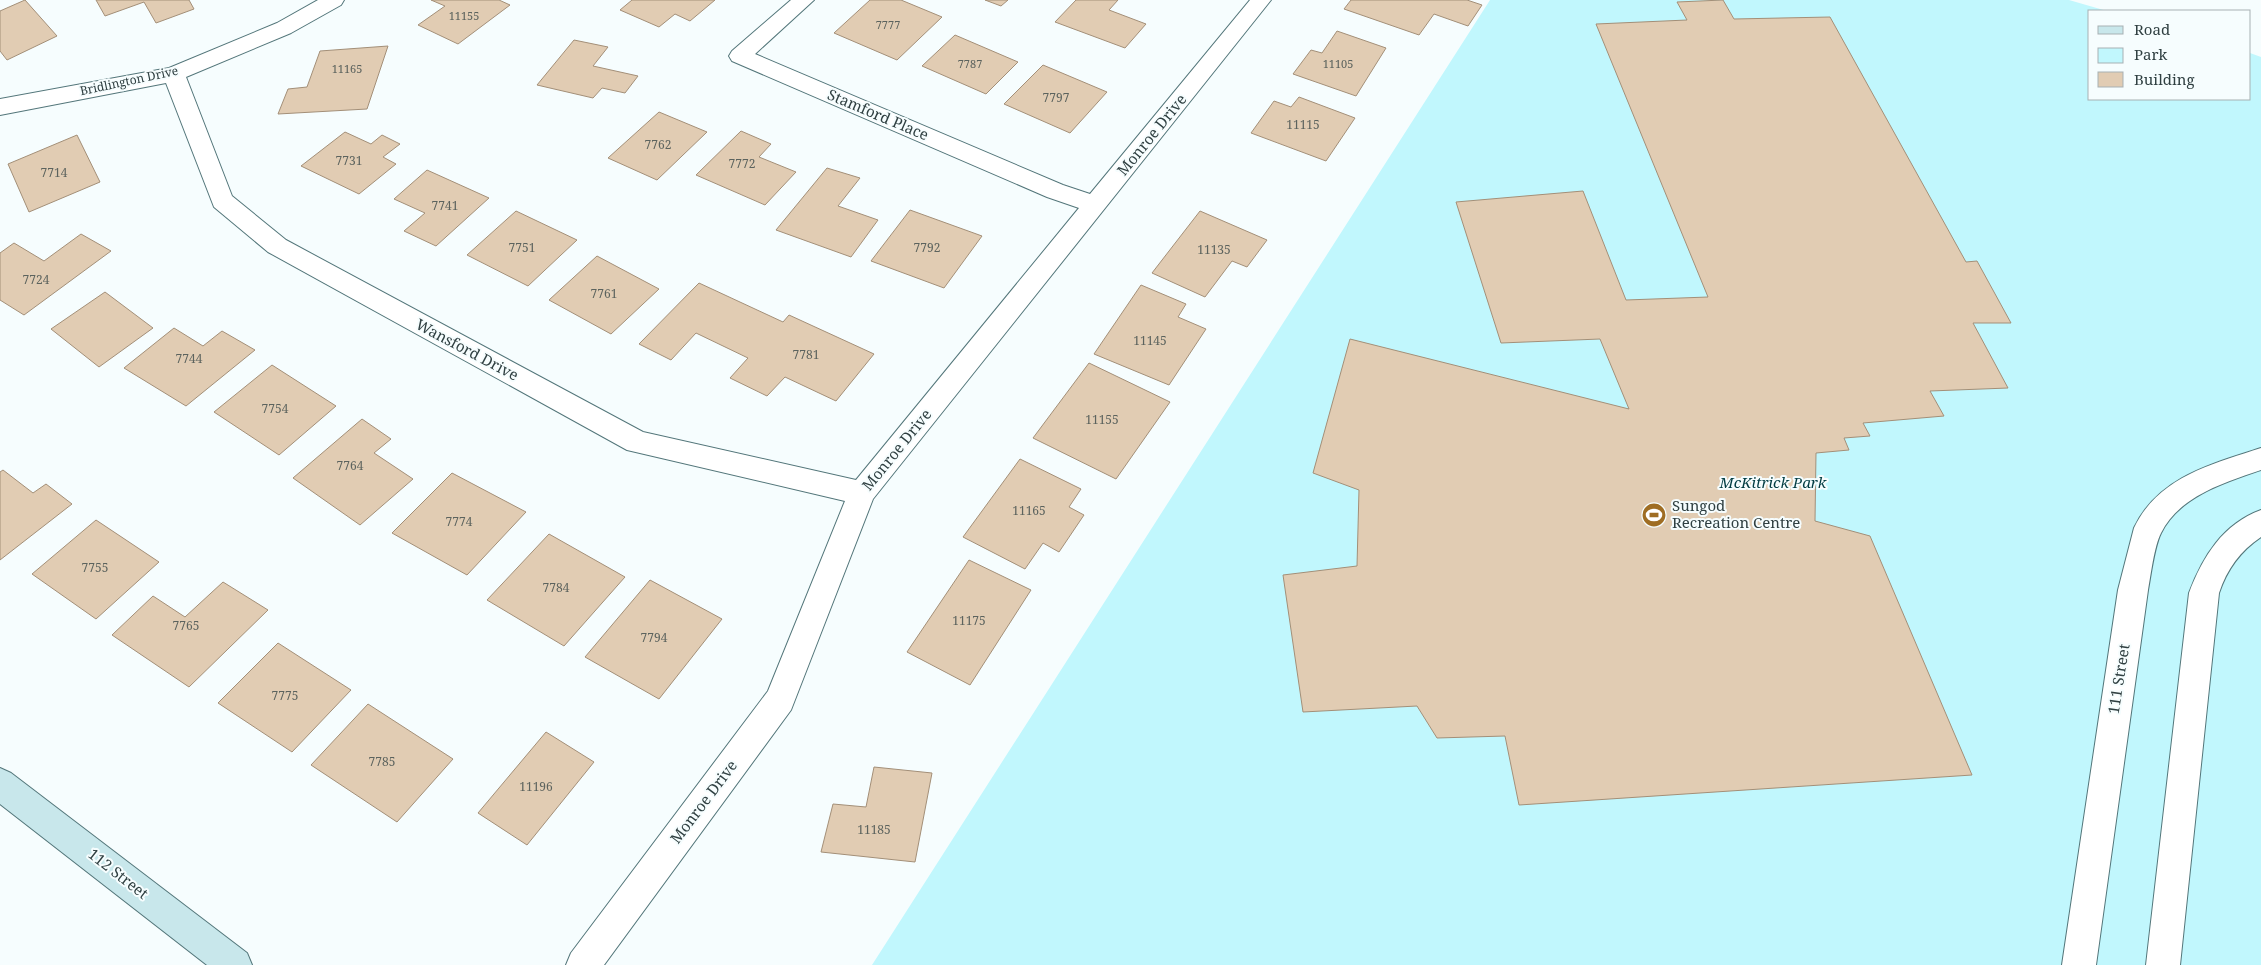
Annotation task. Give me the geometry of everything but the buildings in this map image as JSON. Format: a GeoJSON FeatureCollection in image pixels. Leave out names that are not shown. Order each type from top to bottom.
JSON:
{"type":"FeatureCollection","features":[{"type":"Feature","properties":{"kind":"street","name":"Bridlington Drive"},"geometry":{"type":"LineString","coordinates":[[0,106],[174,74],[284,28],[334,0]]}},
{"type":"Feature","properties":{"kind":"street","name":"Stamford Place"},"geometry":{"type":"LineString","coordinates":[[804,0],[740,56],[1046,187],[1095,205]]}},
{"type":"Feature","properties":{"kind":"street","name":"Monroe Drive"},"geometry":{"type":"LineString","coordinates":[[583,965],[780,700],[862,493],[1261,0]]}},
{"type":"Feature","properties":{"kind":"street","name":"Wansford Drive"},"geometry":{"type":"LineString","coordinates":[[174,74],[222,201],[277,246],[637,442],[862,493]]}},
{"type":"Feature","properties":{"kind":"street","name":"111 Street"},"geometry":{"type":"LineString","coordinates":[[2079,965],[2128,619],[2139,558],[2148,528],[2170,501],[2202,479],[2261,459]]}},
{"type":"Feature","properties":{"kind":"street"},"geometry":{"type":"LineString","coordinates":[[2163,965],[2204,593],[2211,572],[2226,549],[2243,532],[2261,522]]}},
{"type":"Feature","properties":{"kind":"street","name":"112 Street"},"geometry":{"type":"LineString","coordinates":[[0,784],[236,965]]}},
{"type":"Feature","properties":{"kind":"green space","name":"McKitrick Park"},"geometry":{"type":"Polygon","coordinates":[[[1490,0],[2069,0],[2104,10],[2088,10],[2088,100],[2251,100],[2251,53],[2261,57],[2261,965],[872,965],[1490,0]]]}},
{"type":"Feature","properties":{"kind":"place","name":"Sungod Recreation Centre"},"geometry":{"type":"Point","coordinates":[1654,515]}}]}
